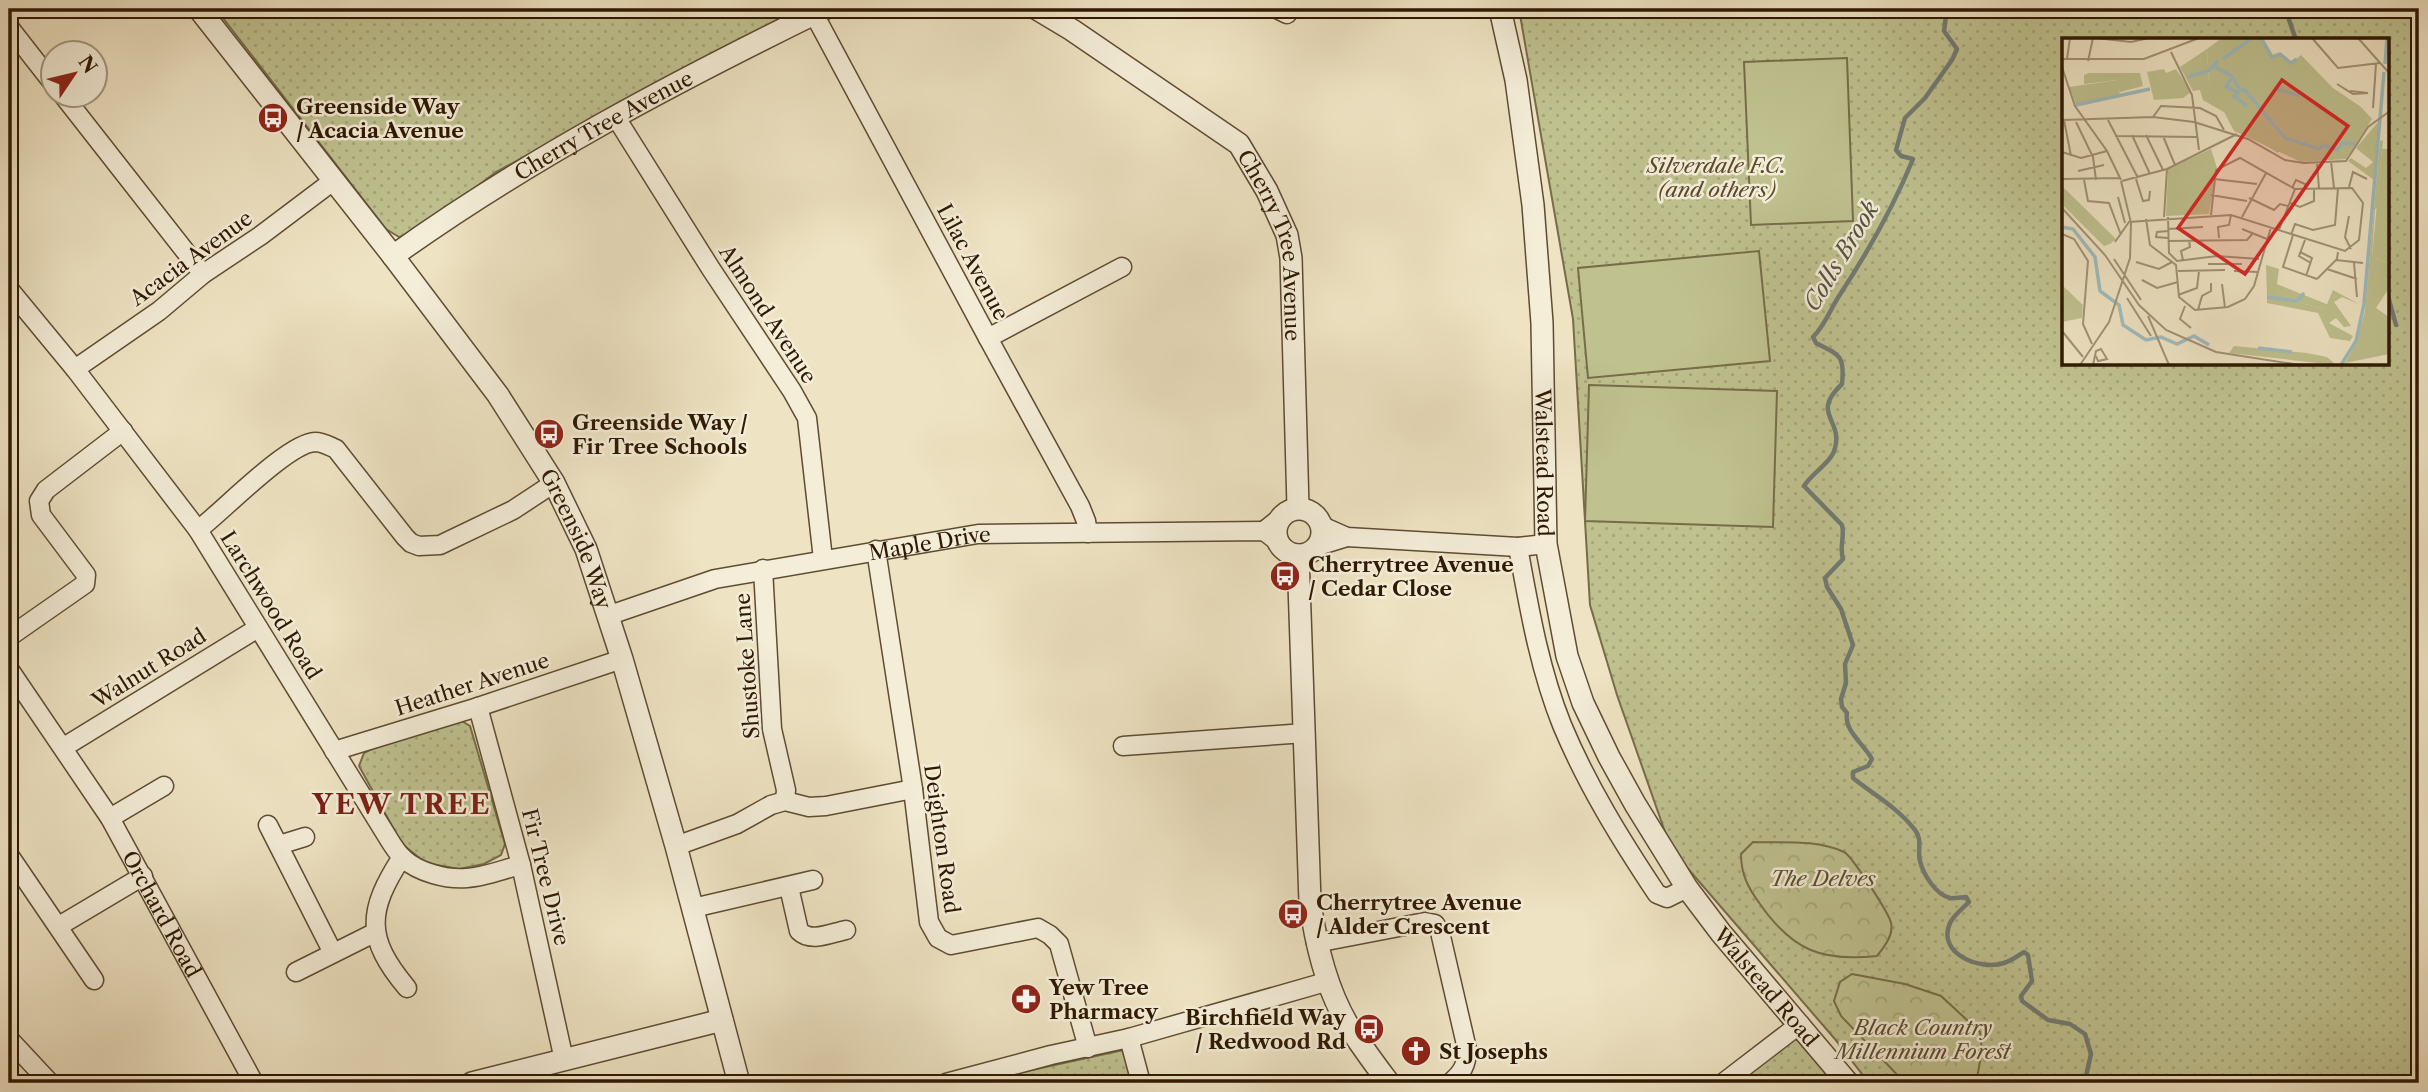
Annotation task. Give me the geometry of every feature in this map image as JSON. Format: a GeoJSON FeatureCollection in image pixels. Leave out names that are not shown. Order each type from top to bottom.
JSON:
{"type":"FeatureCollection","features":[{"type":"Feature","properties":{"kind":"street","name":"Greenside Way"},"geometry":{"type":"LineString","coordinates":[[199,9],[393,256],[498,395],[554,483],[586,549],[622,659],[676,846],[739,1083]]}},
{"type":"Feature","properties":{"kind":"street","name":"Cherry Tree Avenue"},"geometry":{"type":"LineString","coordinates":[[1037,9],[1239,144],[1267,191],[1287,235],[1291,258],[1280,524]]}},
{"type":"Feature","properties":{"kind":"street"},"geometry":{"type":"LineString","coordinates":[[1277,9],[1287,14],[1290,9]]}},
{"type":"Feature","properties":{"kind":"street","name":"Walstead Road"},"geometry":{"type":"LineString","coordinates":[[1500,9],[1516,80],[1535,231],[1542,323],[1546,544],[1567,656],[1583,703],[1609,757],[1687,888],[1721,933],[1849,1083]]}},
{"type":"Feature","properties":{"kind":"street","name":"Cherry Tree Avenue"},"geometry":{"type":"LineString","coordinates":[[393,256],[519,171],[615,116],[819,11]]}},
{"type":"Feature","properties":{"kind":"street","name":"Lilac Avenue"},"geometry":{"type":"LineString","coordinates":[[819,11],[988,338],[1080,506],[1087,533]]}},
{"type":"Feature","properties":{"kind":"street"},"geometry":{"type":"LineString","coordinates":[[9,27],[38,64]]}},
{"type":"Feature","properties":{"kind":"street"},"geometry":{"type":"LineString","coordinates":[[73,108],[203,274]]}},
{"type":"Feature","properties":{"kind":"street","name":"Almond Avenue"},"geometry":{"type":"LineString","coordinates":[[615,116],[807,418],[823,559]]}},
{"type":"Feature","properties":{"kind":"street","name":"Acacia Avenue"},"geometry":{"type":"LineString","coordinates":[[75,369],[159,312],[203,274],[260,236],[333,181]]}},
{"type":"Feature","properties":{"kind":"street"},"geometry":{"type":"LineString","coordinates":[[988,338],[1122,267]]}},
{"type":"Feature","properties":{"kind":"street","name":"Larchwood Road"},"geometry":{"type":"LineString","coordinates":[[9,289],[75,369],[198,530],[402,857]]}},
{"type":"Feature","properties":{"kind":"street"},"geometry":{"type":"LineString","coordinates":[[9,637],[85,584],[86,575],[41,515],[39,501],[46,490],[123,432]]}},
{"type":"Feature","properties":{"kind":"street"},"geometry":{"type":"LineString","coordinates":[[198,530],[296,449],[313,442],[325,443],[336,449],[405,537],[419,546],[440,545],[513,510],[554,483]]}},
{"type":"Feature","properties":{"kind":"street"},"geometry":{"type":"LineString","coordinates":[[1308,510],[1318,518],[1320,536],[1309,553],[1298,555],[1284,551],[1280,524],[1308,510]]}},
{"type":"Feature","properties":{"kind":"street","name":"Maple Drive"},"geometry":{"type":"LineString","coordinates":[[607,616],[715,579],[978,534],[1087,533],[1280,524]]}},
{"type":"Feature","properties":{"kind":"street"},"geometry":{"type":"LineString","coordinates":[[1320,536],[1518,547],[1546,544]]}},
{"type":"Feature","properties":{"kind":"street","name":"Walstead Road"},"geometry":{"type":"LineString","coordinates":[[1518,547],[1532,624],[1545,673],[1580,764],[1606,814],[1657,894],[1667,898],[1687,888]]}},
{"type":"Feature","properties":{"kind":"street","name":"Deighton Road"},"geometry":{"type":"LineString","coordinates":[[876,550],[913,789],[929,922],[938,938],[951,944],[1038,928],[1050,934],[1059,944],[1088,1048]]}},
{"type":"Feature","properties":{"kind":"street"},"geometry":{"type":"LineString","coordinates":[[1298,555],[1310,902],[1316,943],[1350,1028],[1389,1083]]}},
{"type":"Feature","properties":{"kind":"street","name":"Shustoke Lane"},"geometry":{"type":"LineString","coordinates":[[763,569],[772,729],[786,790],[785,801]]}},
{"type":"Feature","properties":{"kind":"street","name":"Walnut Road"},"geometry":{"type":"LineString","coordinates":[[64,747],[258,628]]}},
{"type":"Feature","properties":{"kind":"street","name":"Heather Avenue"},"geometry":{"type":"LineString","coordinates":[[334,751],[622,659]]}},
{"type":"Feature","properties":{"kind":"street","name":"Orchard Road"},"geometry":{"type":"LineString","coordinates":[[9,668],[110,818],[254,1083]]}},
{"type":"Feature","properties":{"kind":"street","name":"Fir Tree Drive"},"geometry":{"type":"LineString","coordinates":[[478,707],[521,865],[564,1060]]}},
{"type":"Feature","properties":{"kind":"street"},"geometry":{"type":"LineString","coordinates":[[1123,746],[1305,733]]}},
{"type":"Feature","properties":{"kind":"street"},"geometry":{"type":"LineString","coordinates":[[110,818],[164,786]]}},
{"type":"Feature","properties":{"kind":"street"},"geometry":{"type":"LineString","coordinates":[[676,846],[737,824],[785,801],[809,807],[826,806],[913,789]]}},
{"type":"Feature","properties":{"kind":"street"},"geometry":{"type":"LineString","coordinates":[[268,825],[333,953]]}},
{"type":"Feature","properties":{"kind":"street"},"geometry":{"type":"LineString","coordinates":[[279,845],[304,837]]}},
{"type":"Feature","properties":{"kind":"street"},"geometry":{"type":"LineString","coordinates":[[9,855],[94,979]]}},
{"type":"Feature","properties":{"kind":"street"},"geometry":{"type":"LineString","coordinates":[[407,988],[383,955],[374,933],[376,911],[384,886],[402,857],[412,865],[457,878],[468,878],[521,865]]}},
{"type":"Feature","properties":{"kind":"street"},"geometry":{"type":"LineString","coordinates":[[59,926],[143,876]]}},
{"type":"Feature","properties":{"kind":"street"},"geometry":{"type":"LineString","coordinates":[[693,908],[813,880]]}},
{"type":"Feature","properties":{"kind":"street"},"geometry":{"type":"LineString","coordinates":[[789,887],[799,931],[810,938],[846,930]]}},
{"type":"Feature","properties":{"kind":"street"},"geometry":{"type":"LineString","coordinates":[[1316,943],[1425,922],[1435,924],[1440,932],[1467,1049],[1467,1063],[1459,1076],[1450,1083]]}},
{"type":"Feature","properties":{"kind":"street"},"geometry":{"type":"LineString","coordinates":[[296,972],[374,933]]}},
{"type":"Feature","properties":{"kind":"street"},"geometry":{"type":"LineString","coordinates":[[946,1083],[1051,1055],[1129,1038],[1329,981]]}},
{"type":"Feature","properties":{"kind":"street"},"geometry":{"type":"LineString","coordinates":[[472,1083],[722,1020]]}},
{"type":"Feature","properties":{"kind":"street"},"geometry":{"type":"LineString","coordinates":[[1723,1083],[1800,1024]]}},
{"type":"Feature","properties":{"kind":"street"},"geometry":{"type":"LineString","coordinates":[[9,1038],[50,1083]]}},
{"type":"Feature","properties":{"kind":"street"},"geometry":{"type":"LineString","coordinates":[[1129,1038],[1141,1083]]}},
{"type":"Feature","properties":{"kind":"green space"},"geometry":{"type":"Polygon","coordinates":[[[216,9],[798,9],[496,172],[415,233],[399,237],[386,229],[216,9]]]}},
{"type":"Feature","properties":{"kind":"green space"},"geometry":{"type":"Polygon","coordinates":[[[1519,9],[2419,9],[2419,1083],[1869,1083],[1834,1038],[1671,849],[1617,695],[1590,605],[1573,319],[1519,9]]]}},
{"type":"Feature","properties":{"kind":"green space"},"geometry":{"type":"Polygon","coordinates":[[[1847,58],[1853,221],[1751,225],[1744,62],[1847,58]]]}},
{"type":"Feature","properties":{"kind":"green space"},"geometry":{"type":"Polygon","coordinates":[[[1759,251],[1770,361],[1588,378],[1578,268],[1759,251]]]}},
{"type":"Feature","properties":{"kind":"green space"},"geometry":{"type":"Polygon","coordinates":[[[1589,385],[1777,391],[1773,527],[1585,521],[1589,385]]]}},
{"type":"Feature","properties":{"kind":"green space"},"geometry":{"type":"Polygon","coordinates":[[[460,720],[470,726],[505,844],[501,855],[484,864],[459,869],[426,863],[402,844],[359,766],[364,753],[379,745],[460,720]]]}},
{"type":"Feature","properties":{"kind":"green space","name":"Black Country Millennium Forest"},"geometry":{"type":"Polygon","coordinates":[[[1753,842],[1811,843],[1844,852],[1877,897],[1891,923],[1890,936],[1877,956],[1840,957],[1824,954],[1810,950],[1784,932],[1756,898],[1744,874],[1741,854],[1753,842]]]}},
{"type":"Feature","properties":{"kind":"green space","name":"Black Country Millennium Forest"},"geometry":{"type":"Polygon","coordinates":[[[1852,974],[1905,984],[1941,996],[1980,1032],[1982,1051],[1976,1083],[1905,1083],[1841,1016],[1834,1001],[1840,982],[1852,974]]]}},
{"type":"Feature","properties":{"kind":"green space"},"geometry":{"type":"Polygon","coordinates":[[[1801,1031],[1842,1083],[1735,1083],[1801,1031]]]}},
{"type":"Feature","properties":{"kind":"green space"},"geometry":{"type":"Polygon","coordinates":[[[1128,1049],[1137,1083],[973,1083],[1128,1049]]]}},
{"type":"Feature","properties":{"kind":"waterway","name":"Colls Brook"},"geometry":{"type":"LineString","coordinates":[[1947,9],[1944,31],[1957,49],[1925,98],[1905,118],[1896,150],[1901,156],[1913,159],[1860,263],[1813,337],[1816,343],[1839,357],[1843,375],[1842,384],[1833,394],[1828,410],[1835,430],[1835,448],[1830,458],[1804,486],[1842,525],[1843,559],[1825,578],[1827,587],[1841,609],[1853,645],[1845,664],[1846,683],[1841,699],[1842,707],[1847,713],[1848,726],[1872,759],[1868,766],[1853,772],[1853,778],[1893,808],[1915,830],[1919,838],[1922,866],[1935,888],[1945,896],[1966,897],[1969,902],[1950,923],[1947,934],[1955,951],[1973,962],[1995,965],[2012,960],[2024,952],[2028,955],[2032,981],[2021,996],[2022,1001],[2048,1020],[2070,1024],[2085,1034],[2091,1054],[2086,1076],[2090,1083]]}},
{"type":"Feature","properties":{"kind":"waterway"},"geometry":{"type":"LineString","coordinates":[[2287,14],[2295,38]]}},
{"type":"Feature","properties":{"kind":"waterway"},"geometry":{"type":"LineString","coordinates":[[2390,303],[2396,325]]}},
{"type":"Feature","properties":{"kind":"place","name":"Greenside Way / Acacia Avenue"},"geometry":{"type":"Point","coordinates":[273,118]}},
{"type":"Feature","properties":{"kind":"place","name":"Greenside Way / Fir Tree Schools"},"geometry":{"type":"Point","coordinates":[549,434]}},
{"type":"Feature","properties":{"kind":"place","name":"Cherrytree Avenue / Cedar Close"},"geometry":{"type":"Point","coordinates":[1285,576]}},
{"type":"Feature","properties":{"kind":"place","name":"Cherrytree Avenue / Alder Crescent"},"geometry":{"type":"Point","coordinates":[1293,914]}},
{"type":"Feature","properties":{"kind":"place","name":"Yew Tree Pharmacy"},"geometry":{"type":"Point","coordinates":[1026,999]}},
{"type":"Feature","properties":{"kind":"place","name":"Birchfield Way / Redwood Rd"},"geometry":{"type":"Point","coordinates":[1369,1029]}},
{"type":"Feature","properties":{"kind":"place","name":"St Josephs"},"geometry":{"type":"Point","coordinates":[1416,1051]}},
{"type":"Feature","properties":{"kind":"district","name":"YEW TREE"},"geometry":{"type":"Point","coordinates":[402,804]}},
{"type":"Feature","properties":{"kind":"park label","name":"Silverdale F.C. (and others)"},"geometry":{"type":"Point","coordinates":[1717,177]}},
{"type":"Feature","properties":{"kind":"park label","name":"The Delves"},"geometry":{"type":"Point","coordinates":[1823,878]}}]}
